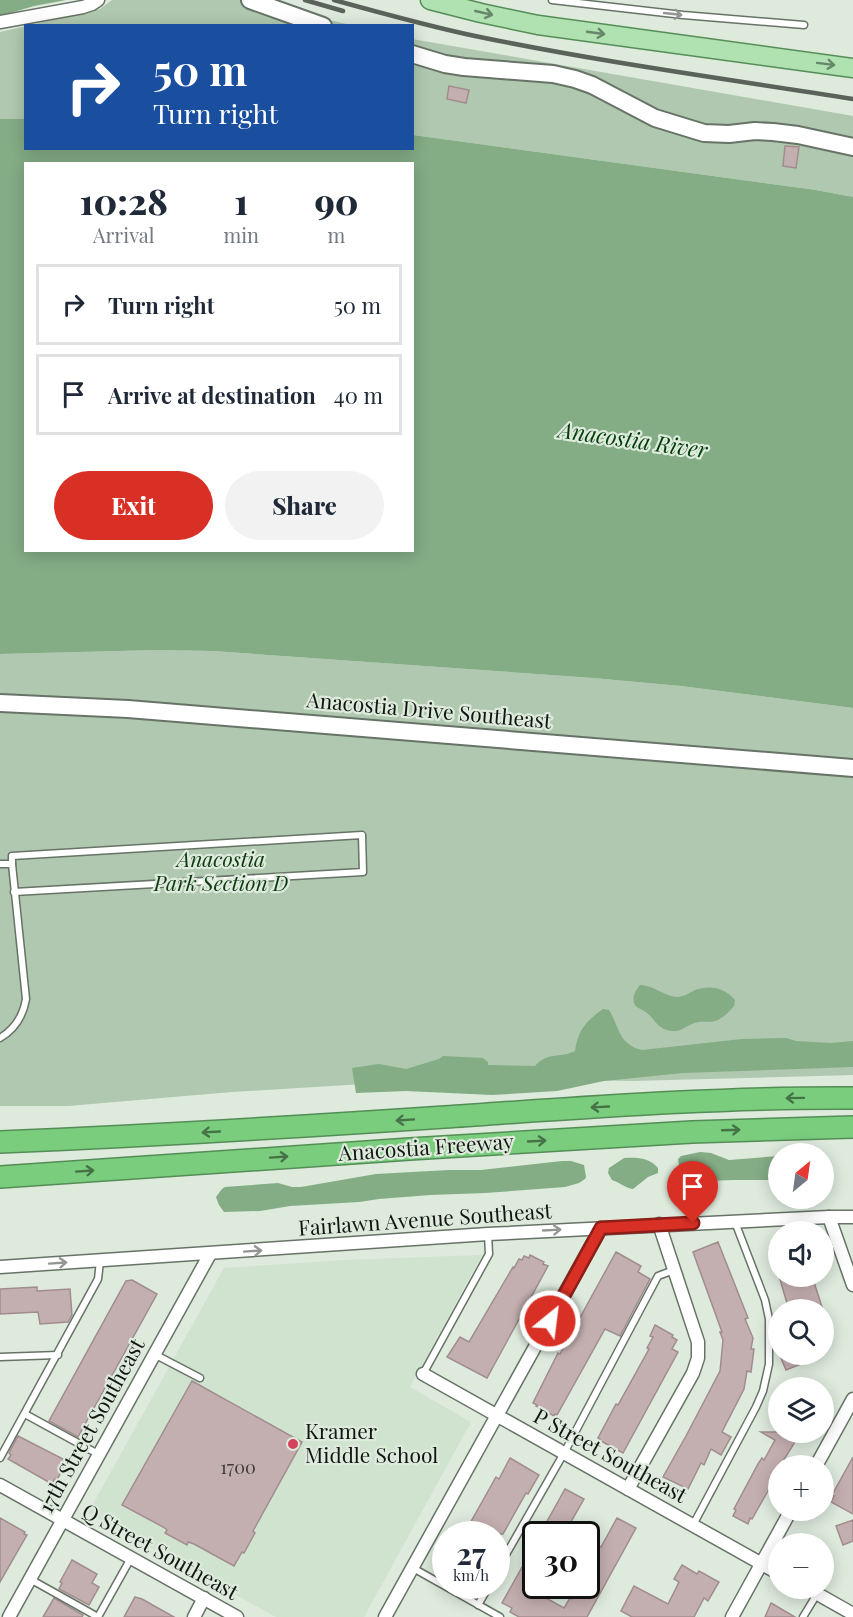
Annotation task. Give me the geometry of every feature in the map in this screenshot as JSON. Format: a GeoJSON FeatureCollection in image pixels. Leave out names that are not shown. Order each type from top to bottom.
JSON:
{"type":"FeatureCollection","features":[{"type":"Feature","properties":{"kind":"highway","name":"Anacostia Freeway"},"geometry":{"type":"LineString","coordinates":[[0,1142],[151,1136],[650,1104],[853,1098]]}},
{"type":"Feature","properties":{"kind":"highway","name":"Anacostia Freeway"},"geometry":{"type":"LineString","coordinates":[[0,1176],[430,1147],[692,1132],[853,1127]]}},
{"type":"Feature","properties":{"kind":"highway"},"geometry":{"type":"LineString","coordinates":[[0,1132],[151,1136]]}},
{"type":"Feature","properties":{"kind":"main road"},"geometry":{"type":"LineString","coordinates":[[430,0],[538,25],[853,68]]}},
{"type":"Feature","properties":{"kind":"street"},"geometry":{"type":"LineString","coordinates":[[0,22],[83,7],[98,0]]}},
{"type":"Feature","properties":{"kind":"street"},"geometry":{"type":"LineString","coordinates":[[250,0],[317,24]]}},
{"type":"Feature","properties":{"kind":"street"},"geometry":{"type":"LineString","coordinates":[[414,55],[464,67],[552,74],[575,79],[592,85],[655,118],[704,133],[773,132],[853,147]]}},
{"type":"Feature","properties":{"kind":"street","name":"Anacostia Drive Southeast"},"geometry":{"type":"LineString","coordinates":[[0,703],[128,709],[853,768]]}},
{"type":"Feature","properties":{"kind":"street"},"geometry":{"type":"LineString","coordinates":[[829,1217],[853,1285]]}},
{"type":"Feature","properties":{"kind":"street","name":"Fairlawn Avenue Southeast"},"geometry":{"type":"LineString","coordinates":[[0,1267],[488,1234],[659,1224],[853,1217]]}},
{"type":"Feature","properties":{"kind":"street"},"geometry":{"type":"LineString","coordinates":[[628,1489],[693,1373],[698,1358],[698,1342],[659,1224]]}},
{"type":"Feature","properties":{"kind":"street"},"geometry":{"type":"LineString","coordinates":[[385,1617],[601,1228]]}},
{"type":"Feature","properties":{"kind":"street","name":"17th Street Southeast"},"geometry":{"type":"LineString","coordinates":[[9,1617],[210,1254]]}},
{"type":"Feature","properties":{"kind":"street","name":"P Street Southeast"},"geometry":{"type":"LineString","coordinates":[[423,1374],[768,1567]]}},
{"type":"Feature","properties":{"kind":"street"},"geometry":{"type":"LineString","coordinates":[[822,1455],[853,1399]]}},
{"type":"Feature","properties":{"kind":"street","name":"Q Street Southeast"},"geometry":{"type":"LineString","coordinates":[[0,1485],[237,1617]]}},
{"type":"Feature","properties":{"kind":"street"},"geometry":{"type":"LineString","coordinates":[[732,1617],[785,1521]]}},
{"type":"Feature","properties":{"kind":"street"},"geometry":{"type":"LineString","coordinates":[[194,1617],[204,1598]]}},
{"type":"Feature","properties":{"kind":"street"},"geometry":{"type":"LineString","coordinates":[[826,1599],[853,1614]]}},
{"type":"Feature","properties":{"kind":"lane"},"geometry":{"type":"LineString","coordinates":[[552,0],[683,15],[804,25]]}},
{"type":"Feature","properties":{"kind":"lane"},"geometry":{"type":"LineString","coordinates":[[0,1038],[7,1034],[20,1018],[26,999],[14,892],[12,856],[362,835],[363,872],[14,892]]}},
{"type":"Feature","properties":{"kind":"lane"},"geometry":{"type":"LineString","coordinates":[[0,864],[12,864]]}},
{"type":"Feature","properties":{"kind":"lane"},"geometry":{"type":"LineString","coordinates":[[693,1525],[756,1407],[763,1391],[769,1364],[769,1319],[765,1300],[735,1221]]}},
{"type":"Feature","properties":{"kind":"lane"},"geometry":{"type":"LineString","coordinates":[[423,1374],[489,1254],[488,1234]]}},
{"type":"Feature","properties":{"kind":"lane"},"geometry":{"type":"LineString","coordinates":[[0,1458],[98,1279],[100,1260]]}},
{"type":"Feature","properties":{"kind":"lane"},"geometry":{"type":"LineString","coordinates":[[510,1548],[564,1453],[658,1276],[674,1270]]}},
{"type":"Feature","properties":{"kind":"lane"},"geometry":{"type":"LineString","coordinates":[[154,1353],[200,1378]]}},
{"type":"Feature","properties":{"kind":"lane"},"geometry":{"type":"LineString","coordinates":[[0,1357],[58,1355]]}},
{"type":"Feature","properties":{"kind":"lane"},"geometry":{"type":"LineString","coordinates":[[25,1414],[98,1454]]}},
{"type":"Feature","properties":{"kind":"lane"},"geometry":{"type":"LineString","coordinates":[[30,1579],[98,1617],[131,1558]]}},
{"type":"Feature","properties":{"kind":"lane"},"geometry":{"type":"LineString","coordinates":[[412,1568],[500,1617]]}},
{"type":"Feature","properties":{"kind":"lane"},"geometry":{"type":"LineString","coordinates":[[478,1605],[481,1599]]}},
{"type":"Feature","properties":{"kind":"lane"},"geometry":{"type":"LineString","coordinates":[[803,1617],[809,1599]]}},
{"type":"Feature","properties":{"kind":"shaded area"},"geometry":{"type":"Polygon","coordinates":[[[0,0],[66,0],[0,16],[0,0]]]}},
{"type":"Feature","properties":{"kind":"shaded area"},"geometry":{"type":"Polygon","coordinates":[[[0,119],[24,119],[24,150],[414,150],[414,135],[853,197],[853,708],[681,686],[593,678],[213,651],[0,654],[0,119]]]}},
{"type":"Feature","properties":{"kind":"shaded area"},"geometry":{"type":"Polygon","coordinates":[[[640,985],[677,997],[701,988],[716,988],[726,992],[735,1000],[734,1006],[725,1015],[712,1022],[695,1023],[677,1031],[664,1029],[635,1005],[634,996],[640,985]]]}},
{"type":"Feature","properties":{"kind":"shaded area"},"geometry":{"type":"Polygon","coordinates":[[[603,1009],[609,1010],[628,1044],[642,1050],[742,1039],[786,1038],[796,1041],[831,1043],[853,1041],[853,1067],[683,1073],[604,1081],[557,1091],[492,1095],[406,1091],[356,1093],[352,1068],[379,1064],[406,1069],[443,1056],[483,1058],[488,1065],[535,1066],[545,1058],[575,1051],[578,1037],[584,1027],[603,1009]]]}},
{"type":"Feature","properties":{"kind":"shaded area"},"geometry":{"type":"Polygon","coordinates":[[[700,1152],[711,1153],[729,1160],[768,1157],[768,1180],[676,1182],[674,1179],[679,1165],[678,1159],[681,1156],[700,1152]]]}},
{"type":"Feature","properties":{"kind":"shaded area"},"geometry":{"type":"Polygon","coordinates":[[[624,1158],[647,1160],[658,1168],[658,1173],[648,1177],[633,1189],[628,1188],[612,1180],[608,1173],[609,1168],[624,1158]]]}},
{"type":"Feature","properties":{"kind":"shaded area"},"geometry":{"type":"Polygon","coordinates":[[[562,1161],[584,1165],[585,1179],[565,1187],[290,1206],[260,1211],[224,1212],[216,1197],[225,1187],[278,1183],[301,1187],[376,1174],[481,1170],[562,1161]]]}},
{"type":"Feature","properties":{"kind":"shaded area","name":"Kramer Middle School"},"geometry":{"type":"Polygon","coordinates":[[[482,1255],[410,1387],[471,1422],[364,1617],[276,1617],[88,1513],[224,1268],[344,1260],[482,1255]]]}},
{"type":"Feature","properties":{"kind":"green space"},"geometry":{"type":"Polygon","coordinates":[[[112,0],[241,0],[347,24],[35,24],[100,9],[112,0]]]}},
{"type":"Feature","properties":{"kind":"green space"},"geometry":{"type":"Polygon","coordinates":[[[24,26],[24,119],[0,119],[0,32],[24,26]]]}},
{"type":"Feature","properties":{"kind":"green space"},"geometry":{"type":"Polygon","coordinates":[[[414,39],[853,116],[853,197],[414,135],[414,39]]]}},
{"type":"Feature","properties":{"kind":"green space","name":"Anacostia Park Section D"},"geometry":{"type":"Polygon","coordinates":[[[213,651],[593,678],[681,686],[853,708],[853,1075],[632,1081],[460,1078],[232,1092],[68,1106],[0,1106],[0,654],[213,651]]]}},
{"type":"Feature","properties":{"kind":"building"},"geometry":{"type":"Polygon","coordinates":[[[449,86],[469,90],[466,103],[447,99],[449,86]]]}},
{"type":"Feature","properties":{"kind":"building"},"geometry":{"type":"Polygon","coordinates":[[[785,146],[799,147],[796,168],[783,166],[785,146]]]}},
{"type":"Feature","properties":{"kind":"building"},"geometry":{"type":"Polygon","coordinates":[[[718,1242],[748,1318],[745,1319],[753,1338],[751,1349],[754,1349],[751,1372],[747,1371],[744,1389],[722,1432],[731,1437],[721,1455],[711,1449],[704,1465],[701,1463],[688,1489],[663,1477],[720,1371],[723,1340],[720,1332],[722,1332],[693,1252],[718,1242]]]}},
{"type":"Feature","properties":{"kind":"building"},"geometry":{"type":"Polygon","coordinates":[[[616,1252],[641,1266],[638,1272],[650,1279],[620,1336],[605,1329],[557,1415],[554,1416],[533,1403],[558,1353],[560,1354],[616,1252]]]}},
{"type":"Feature","properties":{"kind":"building"},"geometry":{"type":"Polygon","coordinates":[[[530,1255],[548,1266],[487,1378],[447,1357],[460,1337],[469,1342],[513,1267],[519,1259],[522,1260],[524,1256],[529,1258],[530,1255]]]}},
{"type":"Feature","properties":{"kind":"building"},"geometry":{"type":"Polygon","coordinates":[[[132,1280],[157,1294],[78,1437],[49,1421],[126,1281],[132,1280]]]}},
{"type":"Feature","properties":{"kind":"building"},"geometry":{"type":"Polygon","coordinates":[[[37,1287],[37,1291],[70,1289],[72,1315],[68,1322],[40,1324],[38,1312],[0,1314],[0,1289],[37,1287]]]}},
{"type":"Feature","properties":{"kind":"building"},"geometry":{"type":"Polygon","coordinates":[[[782,1287],[816,1287],[819,1299],[786,1299],[782,1287]]]}},
{"type":"Feature","properties":{"kind":"building"},"geometry":{"type":"Polygon","coordinates":[[[655,1325],[673,1335],[672,1337],[677,1340],[672,1349],[678,1352],[623,1453],[598,1438],[649,1349],[647,1348],[653,1337],[650,1336],[655,1325]]]}},
{"type":"Feature","properties":{"kind":"building"},"geometry":{"type":"Polygon","coordinates":[[[784,1365],[798,1365],[786,1370],[784,1365]]]}},
{"type":"Feature","properties":{"kind":"building"},"geometry":{"type":"Polygon","coordinates":[[[192,1381],[302,1442],[253,1531],[255,1533],[234,1566],[194,1544],[188,1542],[187,1545],[165,1533],[167,1530],[165,1528],[122,1505],[192,1381]]]}},
{"type":"Feature","properties":{"kind":"building"},"geometry":{"type":"Polygon","coordinates":[[[18,1436],[65,1460],[57,1480],[55,1479],[52,1484],[8,1459],[18,1436]]]}},
{"type":"Feature","properties":{"kind":"building"},"geometry":{"type":"Polygon","coordinates":[[[773,1443],[794,1443],[787,1455],[768,1455],[768,1491],[748,1524],[733,1516],[736,1510],[734,1509],[758,1464],[762,1458],[764,1460],[773,1443]]]}},
{"type":"Feature","properties":{"kind":"building"},"geometry":{"type":"Polygon","coordinates":[[[853,1457],[853,1514],[834,1504],[834,1491],[853,1457]]]}},
{"type":"Feature","properties":{"kind":"building"},"geometry":{"type":"Polygon","coordinates":[[[510,1458],[539,1475],[510,1522],[471,1521],[496,1477],[499,1479],[510,1458]]]}},
{"type":"Feature","properties":{"kind":"building"},"geometry":{"type":"Polygon","coordinates":[[[565,1489],[584,1499],[571,1521],[547,1521],[565,1489]]]}},
{"type":"Feature","properties":{"kind":"building"},"geometry":{"type":"Polygon","coordinates":[[[0,1518],[27,1535],[0,1582],[0,1518]]]}},
{"type":"Feature","properties":{"kind":"building"},"geometry":{"type":"Polygon","coordinates":[[[617,1518],[636,1528],[600,1593],[600,1546],[617,1518]]]}},
{"type":"Feature","properties":{"kind":"building"},"geometry":{"type":"Polygon","coordinates":[[[853,1520],[853,1541],[843,1545],[836,1526],[853,1520]]]}},
{"type":"Feature","properties":{"kind":"building"},"geometry":{"type":"Polygon","coordinates":[[[72,1560],[97,1574],[92,1583],[99,1587],[89,1605],[59,1589],[62,1583],[60,1582],[72,1560]]]}},
{"type":"Feature","properties":{"kind":"building"},"geometry":{"type":"Polygon","coordinates":[[[682,1565],[697,1574],[699,1571],[719,1582],[708,1601],[704,1598],[694,1617],[632,1617],[621,1611],[634,1586],[668,1604],[679,1582],[674,1579],[682,1565]]]}},
{"type":"Feature","properties":{"kind":"building"},"geometry":{"type":"Polygon","coordinates":[[[522,1567],[522,1599],[548,1599],[564,1608],[569,1599],[597,1599],[587,1617],[519,1617],[510,1612],[512,1608],[502,1603],[504,1599],[510,1599],[510,1589],[522,1567]]]}},
{"type":"Feature","properties":{"kind":"building"},"geometry":{"type":"Polygon","coordinates":[[[135,1597],[142,1599],[174,1617],[124,1617],[135,1597]]]}},
{"type":"Feature","properties":{"kind":"building"},"geometry":{"type":"Polygon","coordinates":[[[54,1598],[83,1615],[82,1617],[43,1617],[54,1598]]]}},
{"type":"Feature","properties":{"kind":"building"},"geometry":{"type":"Polygon","coordinates":[[[771,1603],[795,1617],[765,1617],[771,1603]]]}},
{"type":"Feature","properties":{"kind":"railway"},"geometry":{"type":"LineString","coordinates":[[305,0],[343,11]]}},
{"type":"Feature","properties":{"kind":"railway"},"geometry":{"type":"LineString","coordinates":[[334,0],[440,28],[522,45],[853,99]]}},
{"type":"Feature","properties":{"kind":"place","name":"Kramer Middle School"},"geometry":{"type":"Point","coordinates":[293,1444]}},
{"type":"Feature","properties":{"kind":"route"},"geometry":{"type":"LineString","coordinates":[[550,1321],[601,1228],[693,1223]]}},
{"type":"Feature","properties":{"kind":"water label","name":"Anacostia River"},"geometry":{"type":"Point","coordinates":[633,440]}}]}
